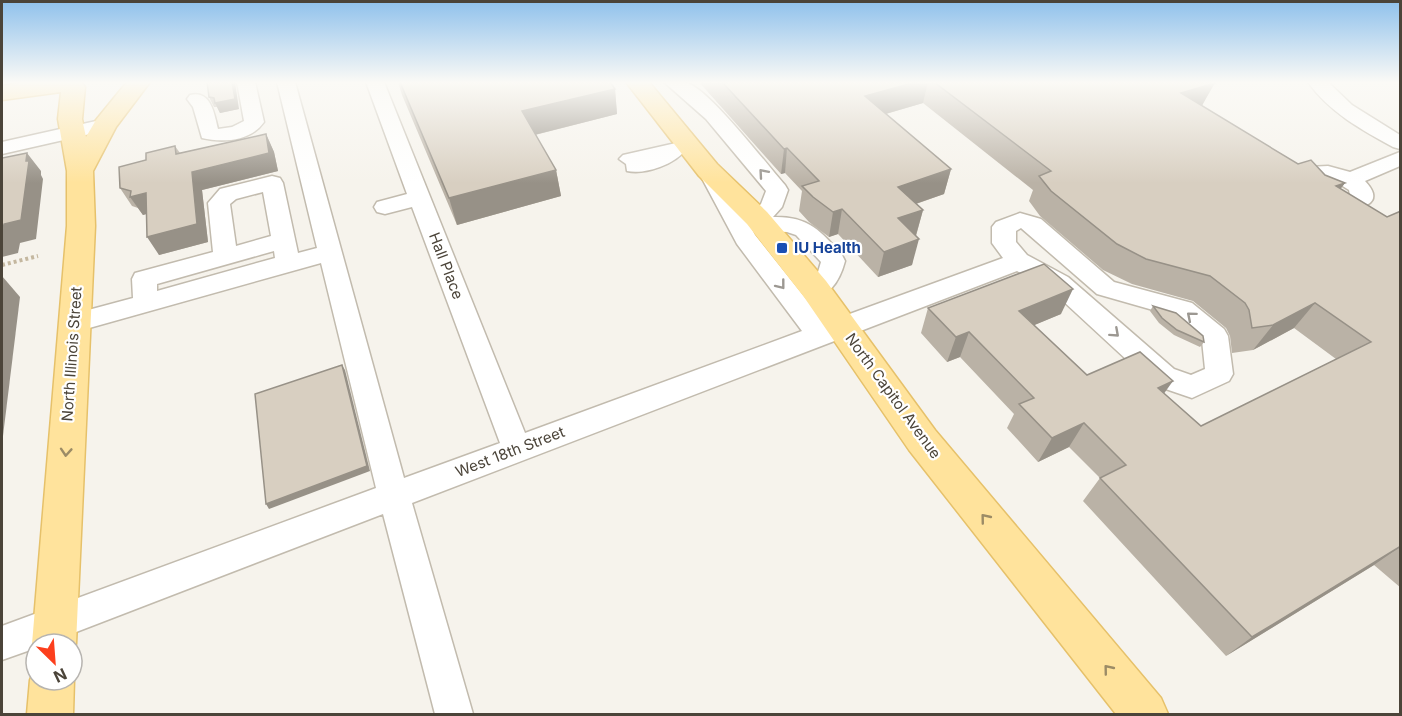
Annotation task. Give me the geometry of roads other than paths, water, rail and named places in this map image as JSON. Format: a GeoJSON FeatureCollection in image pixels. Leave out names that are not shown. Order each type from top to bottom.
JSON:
{"type":"FeatureCollection","features":[{"type":"Feature","properties":{"kind":"main road"},"geometry":{"type":"LineString","coordinates":[[70,115],[80,171]]}},
{"type":"Feature","properties":{"kind":"main road","name":"North Illinois Street"},"geometry":{"type":"LineString","coordinates":[[55,632],[81,226],[80,171],[113,115]]}},
{"type":"Feature","properties":{"kind":"main road","name":"North Capitol Avenue"},"geometry":{"type":"LineString","coordinates":[[660,115],[682,147],[759,222],[815,289],[832,332],[1145,714]]}},
{"type":"Feature","properties":{"kind":"main road"},"geometry":{"type":"LineString","coordinates":[[50,714],[51,692]]}},
{"type":"Feature","properties":{"kind":"street"},"geometry":{"type":"LineString","coordinates":[[205,115],[209,134],[219,136],[240,131],[254,122],[253,115]]}},
{"type":"Feature","properties":{"kind":"street"},"geometry":{"type":"LineString","coordinates":[[263,120],[283,115]]}},
{"type":"Feature","properties":{"kind":"street"},"geometry":{"type":"LineString","coordinates":[[295,115],[394,496],[454,714]]}},
{"type":"Feature","properties":{"kind":"street","name":"Hall Place"},"geometry":{"type":"LineString","coordinates":[[387,115],[517,449]]}},
{"type":"Feature","properties":{"kind":"street"},"geometry":{"type":"LineString","coordinates":[[713,115],[777,190],[771,207],[759,222]]}},
{"type":"Feature","properties":{"kind":"street"},"geometry":{"type":"LineString","coordinates":[[1355,115],[1401,143]]}},
{"type":"Feature","properties":{"kind":"street"},"geometry":{"type":"LineString","coordinates":[[2,148],[105,125]]}},
{"type":"Feature","properties":{"kind":"street"},"geometry":{"type":"LineString","coordinates":[[2,139],[19,135],[48,138]]}},
{"type":"Feature","properties":{"kind":"street"},"geometry":{"type":"LineString","coordinates":[[632,162],[668,156],[682,147]]}},
{"type":"Feature","properties":{"kind":"street"},"geometry":{"type":"LineString","coordinates":[[1350,180],[1401,158]]}},
{"type":"Feature","properties":{"kind":"street"},"geometry":{"type":"LineString","coordinates":[[708,170],[745,239],[832,332]]}},
{"type":"Feature","properties":{"kind":"street"},"geometry":{"type":"LineString","coordinates":[[225,256],[219,203],[228,194],[272,183],[286,252]]}},
{"type":"Feature","properties":{"kind":"street"},"geometry":{"type":"LineString","coordinates":[[386,207],[419,198]]}},
{"type":"Feature","properties":{"kind":"street"},"geometry":{"type":"LineString","coordinates":[[1020,220],[1033,224],[1106,288],[1183,309],[1215,336],[1219,374],[1192,387],[1164,377],[1059,283],[1018,261],[1004,243],[1004,227],[1020,220]]}},
{"type":"Feature","properties":{"kind":"street"},"geometry":{"type":"LineString","coordinates":[[146,304],[144,279],[225,256],[286,252],[331,254]]}},
{"type":"Feature","properties":{"kind":"street"},"geometry":{"type":"LineString","coordinates":[[75,323],[146,304],[286,252]]}},
{"type":"Feature","properties":{"kind":"street","name":"West 18th Street"},"geometry":{"type":"LineString","coordinates":[[57,632],[394,496],[1018,261]]}},
{"type":"Feature","properties":{"kind":"street"},"geometry":{"type":"LineString","coordinates":[[1078,300],[1106,288]]}},
{"type":"Feature","properties":{"kind":"street","name":"West 18th Street"},"geometry":{"type":"LineString","coordinates":[[2,643],[24,639]]}},
{"type":"Feature","properties":{"kind":"place","name":"IU Health"},"geometry":{"type":"Point","coordinates":[782,248]}}]}
